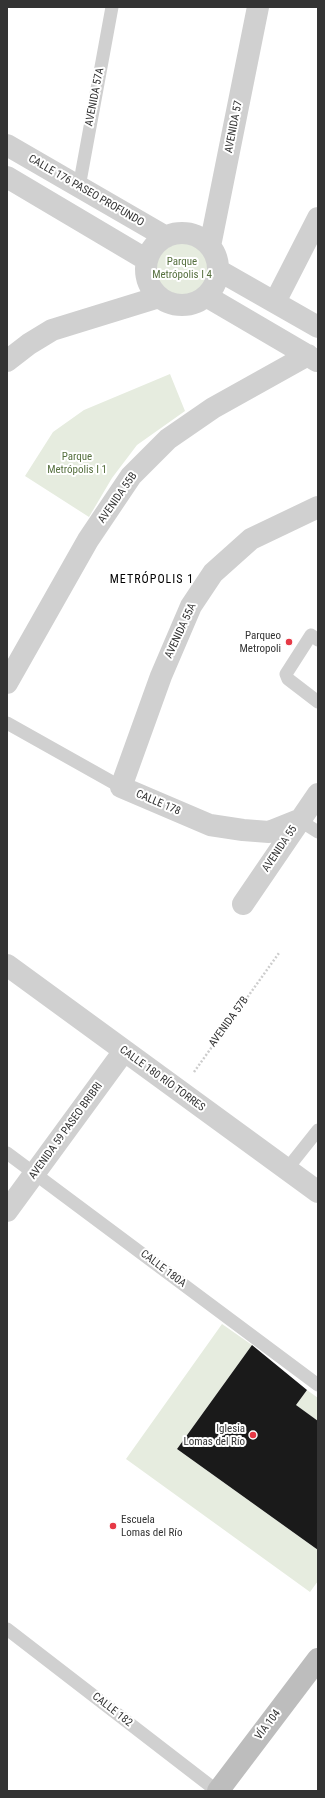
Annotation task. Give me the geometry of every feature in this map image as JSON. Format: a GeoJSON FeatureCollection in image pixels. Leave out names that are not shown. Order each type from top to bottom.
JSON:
{"type":"FeatureCollection","features":[{"type":"Feature","properties":{"kind":"main road","name":"VÍA 104"},"geometry":{"type":"LineString","coordinates":[[217,1791],[318,1659]]}},
{"type":"Feature","properties":{"kind":"street","name":"AVENIDA 57"},"geometry":{"type":"LineString","coordinates":[[210,246],[258,7]]}},
{"type":"Feature","properties":{"kind":"street","name":"CALLE 176 PASEO PROFUNDO"},"geometry":{"type":"LineString","coordinates":[[7,144],[166,236]]}},
{"type":"Feature","properties":{"kind":"street"},"geometry":{"type":"LineString","coordinates":[[7,177],[147,260]]}},
{"type":"Feature","properties":{"kind":"street"},"geometry":{"type":"LineString","coordinates":[[275,302],[318,218]]}},
{"type":"Feature","properties":{"kind":"street"},"geometry":{"type":"LineString","coordinates":[[177,232],[190,233],[202,238],[210,246],[216,257],[218,270],[213,288],[206,296],[195,303],[183,305],[170,303],[159,297],[150,286],[146,274],[147,260],[154,246],[166,236],[177,232]]}},
{"type":"Feature","properties":{"kind":"street"},"geometry":{"type":"LineString","coordinates":[[218,270],[318,327]]}},
{"type":"Feature","properties":{"kind":"street"},"geometry":{"type":"LineString","coordinates":[[206,296],[313,358]]}},
{"type":"Feature","properties":{"kind":"street"},"geometry":{"type":"LineString","coordinates":[[7,361],[28,344],[52,330],[159,297]]}},
{"type":"Feature","properties":{"kind":"street","name":"AVENIDA 55B"},"geometry":{"type":"LineString","coordinates":[[7,683],[88,540],[131,476],[168,439],[206,412],[313,358]]}},
{"type":"Feature","properties":{"kind":"street","name":"AVENIDA 55A"},"geometry":{"type":"LineString","coordinates":[[121,787],[164,669],[191,606],[213,573],[251,539],[318,507]]}},
{"type":"Feature","properties":{"kind":"street","name":"CALLE 178"},"geometry":{"type":"LineString","coordinates":[[121,787],[210,825],[269,832],[299,820]]}},
{"type":"Feature","properties":{"kind":"street","name":"AVENIDA 55"},"geometry":{"type":"LineString","coordinates":[[243,904],[318,794]]}},
{"type":"Feature","properties":{"kind":"street","name":"CALLE 180 RÍO TORRES"},"geometry":{"type":"LineString","coordinates":[[7,965],[318,1192]]}},
{"type":"Feature","properties":{"kind":"street","name":"AVENIDA 59 PASEO BRIBRI"},"geometry":{"type":"LineString","coordinates":[[7,1211],[124,1051]]}},
{"type":"Feature","properties":{"kind":"lane","name":"AVENIDA 57A"},"geometry":{"type":"LineString","coordinates":[[79,187],[112,7]]}},
{"type":"Feature","properties":{"kind":"lane"},"geometry":{"type":"LineString","coordinates":[[318,640],[311,635],[287,670],[286,674],[288,679],[318,702]]}},
{"type":"Feature","properties":{"kind":"lane","name":"CALLE 178"},"geometry":{"type":"LineString","coordinates":[[7,724],[121,787]]}},
{"type":"Feature","properties":{"kind":"lane"},"geometry":{"type":"LineString","coordinates":[[299,820],[318,832]]}},
{"type":"Feature","properties":{"kind":"lane"},"geometry":{"type":"LineString","coordinates":[[287,1169],[318,1130]]}},
{"type":"Feature","properties":{"kind":"lane","name":"CALLE 180A"},"geometry":{"type":"LineString","coordinates":[[7,1153],[318,1385]]}},
{"type":"Feature","properties":{"kind":"lane","name":"CALLE 182"},"geometry":{"type":"LineString","coordinates":[[7,1629],[217,1791]]}},
{"type":"Feature","properties":{"kind":"path","name":"AVENIDA 57B"},"geometry":{"type":"LineString","coordinates":[[179,1091],[279,953]]}},
{"type":"Feature","properties":{"kind":"green space","name":"Parque Metrópolis I 4"},"geometry":{"type":"Polygon","coordinates":[[[183,239],[199,244],[207,252],[212,268],[207,284],[199,292],[183,297],[167,292],[159,284],[154,268],[159,252],[167,244],[183,239]]]}},
{"type":"Feature","properties":{"kind":"green space","name":"Parque Metrópolis I 1"},"geometry":{"type":"Polygon","coordinates":[[[170,374],[185,411],[137,445],[112,478],[89,517],[25,476],[53,432],[84,410],[170,374]]]}},
{"type":"Feature","properties":{"kind":"green space"},"geometry":{"type":"Polygon","coordinates":[[[222,1324],[252,1345],[177,1449],[318,1550],[318,1581],[310,1592],[126,1459],[222,1324]]]}},
{"type":"Feature","properties":{"kind":"green space"},"geometry":{"type":"Polygon","coordinates":[[[307,1390],[318,1398],[318,1421],[296,1405],[307,1390]]]}},
{"type":"Feature","properties":{"kind":"building","name":"Iglesia Lomas del Río"},"geometry":{"type":"Polygon","coordinates":[[[252,1345],[307,1390],[296,1405],[318,1421],[318,1550],[177,1449],[252,1345]]]}},
{"type":"Feature","properties":{"kind":"place","name":"Parqueo Metropoli"},"geometry":{"type":"Point","coordinates":[289,642]}},
{"type":"Feature","properties":{"kind":"place","name":"Iglesia Lomas del Río"},"geometry":{"type":"Point","coordinates":[253,1435]}},
{"type":"Feature","properties":{"kind":"place","name":"Escuela Lomas del Río"},"geometry":{"type":"Point","coordinates":[113,1526]}},
{"type":"Feature","properties":{"kind":"district","name":"METRÓPOLIS 1"},"geometry":{"type":"Point","coordinates":[152,580]}}]}
